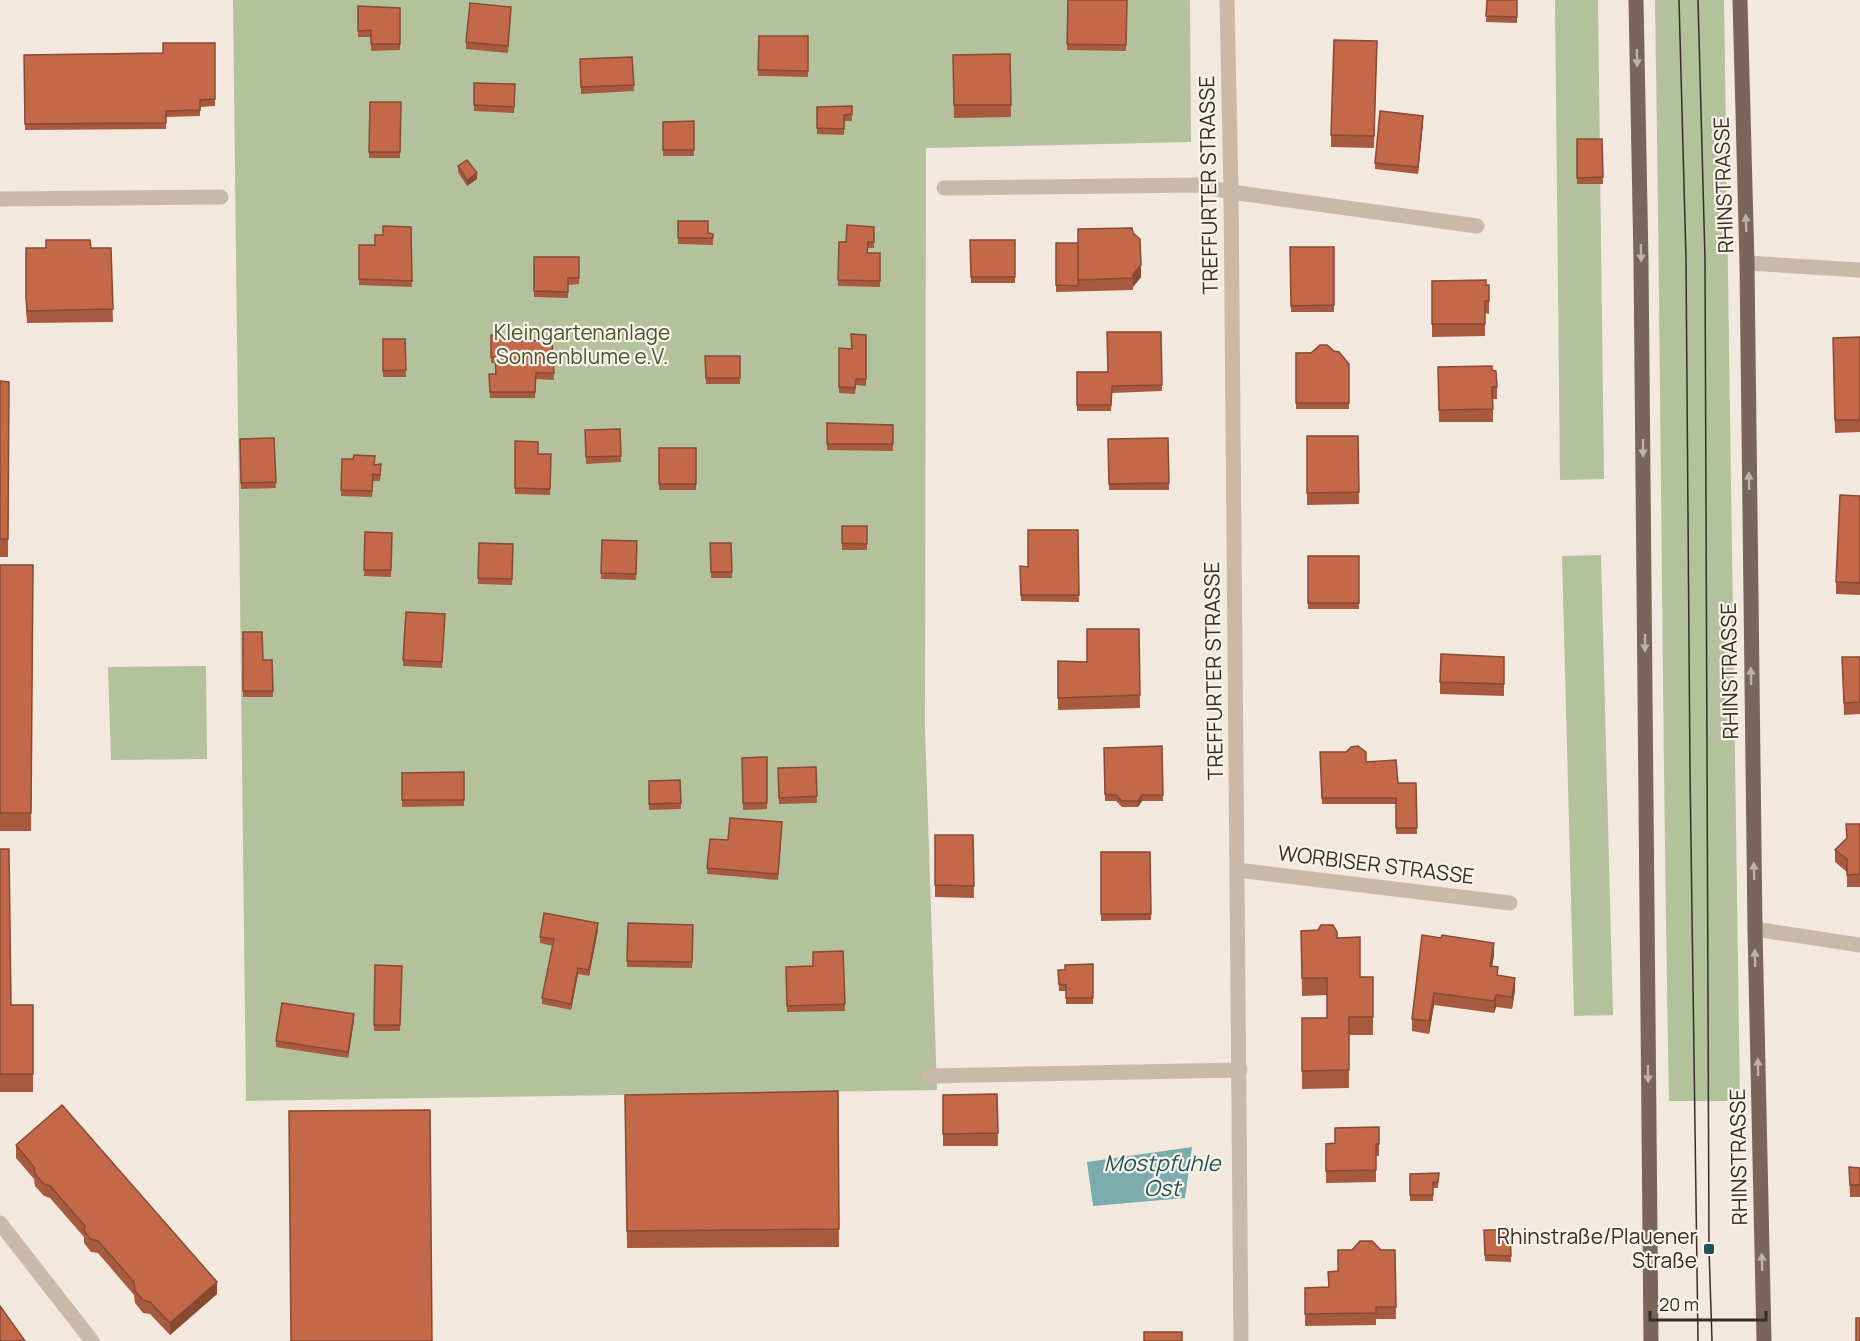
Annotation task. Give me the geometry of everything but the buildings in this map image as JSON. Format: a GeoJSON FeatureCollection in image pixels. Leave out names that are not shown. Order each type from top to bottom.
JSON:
{"type":"FeatureCollection","features":[{"type":"Feature","properties":{"kind":"main road"},"geometry":{"type":"LineString","coordinates":[[1636,0],[1641,261],[1650,1341]]}},
{"type":"Feature","properties":{"kind":"main road","name":"RHINSTRASSE"},"geometry":{"type":"LineString","coordinates":[[1740,0],[1747,263],[1755,929],[1764,1341]]}},
{"type":"Feature","properties":{"kind":"street","name":"TREFFURTER STRASSE"},"geometry":{"type":"LineString","coordinates":[[1227,0],[1231,192],[1241,1341]]}},
{"type":"Feature","properties":{"kind":"street"},"geometry":{"type":"LineString","coordinates":[[944,188],[1198,186],[1477,226]]}},
{"type":"Feature","properties":{"kind":"street"},"geometry":{"type":"LineString","coordinates":[[0,199],[221,197]]}},
{"type":"Feature","properties":{"kind":"street"},"geometry":{"type":"LineString","coordinates":[[1747,263],[1860,270]]}},
{"type":"Feature","properties":{"kind":"street","name":"WORBISER STRASSE"},"geometry":{"type":"LineString","coordinates":[[1237,870],[1510,903]]}},
{"type":"Feature","properties":{"kind":"street"},"geometry":{"type":"LineString","coordinates":[[1755,929],[1860,945]]}},
{"type":"Feature","properties":{"kind":"street"},"geometry":{"type":"LineString","coordinates":[[929,1076],[1240,1070]]}},
{"type":"Feature","properties":{"kind":"street"},"geometry":{"type":"LineString","coordinates":[[0,1223],[92,1341]]}},
{"type":"Feature","properties":{"kind":"green space","name":"Kleingartenanlage Sonnenblume e.V."},"geometry":{"type":"Polygon","coordinates":[[[233,0],[1190,0],[1191,142],[926,148],[925,728],[937,1090],[246,1101],[233,0]]]}},
{"type":"Feature","properties":{"kind":"green space"},"geometry":{"type":"Polygon","coordinates":[[[1555,0],[1598,0],[1604,479],[1560,480],[1555,0]]]}},
{"type":"Feature","properties":{"kind":"green space"},"geometry":{"type":"Polygon","coordinates":[[[1655,0],[1724,0],[1740,1101],[1669,1101],[1655,0]]]}},
{"type":"Feature","properties":{"kind":"green space"},"geometry":{"type":"Polygon","coordinates":[[[1601,555],[1613,1015],[1574,1016],[1562,556],[1601,555]]]}},
{"type":"Feature","properties":{"kind":"green space"},"geometry":{"type":"Polygon","coordinates":[[[206,666],[207,759],[111,760],[108,667],[206,666]]]}},
{"type":"Feature","properties":{"kind":"water","name":"Mostpfuhle Ost"},"geometry":{"type":"Polygon","coordinates":[[[1192,1147],[1185,1198],[1093,1206],[1087,1162],[1192,1147]]]}},
{"type":"Feature","properties":{"kind":"tram line"},"geometry":{"type":"LineString","coordinates":[[1679,0],[1686,259],[1698,1341]]}},
{"type":"Feature","properties":{"kind":"tram line"},"geometry":{"type":"LineString","coordinates":[[1698,0],[1705,259],[1709,1249],[1712,1341]]}},
{"type":"Feature","properties":{"kind":"place","name":"Rhinstraße/Plauener Straße"},"geometry":{"type":"Point","coordinates":[1709,1249]}}]}
